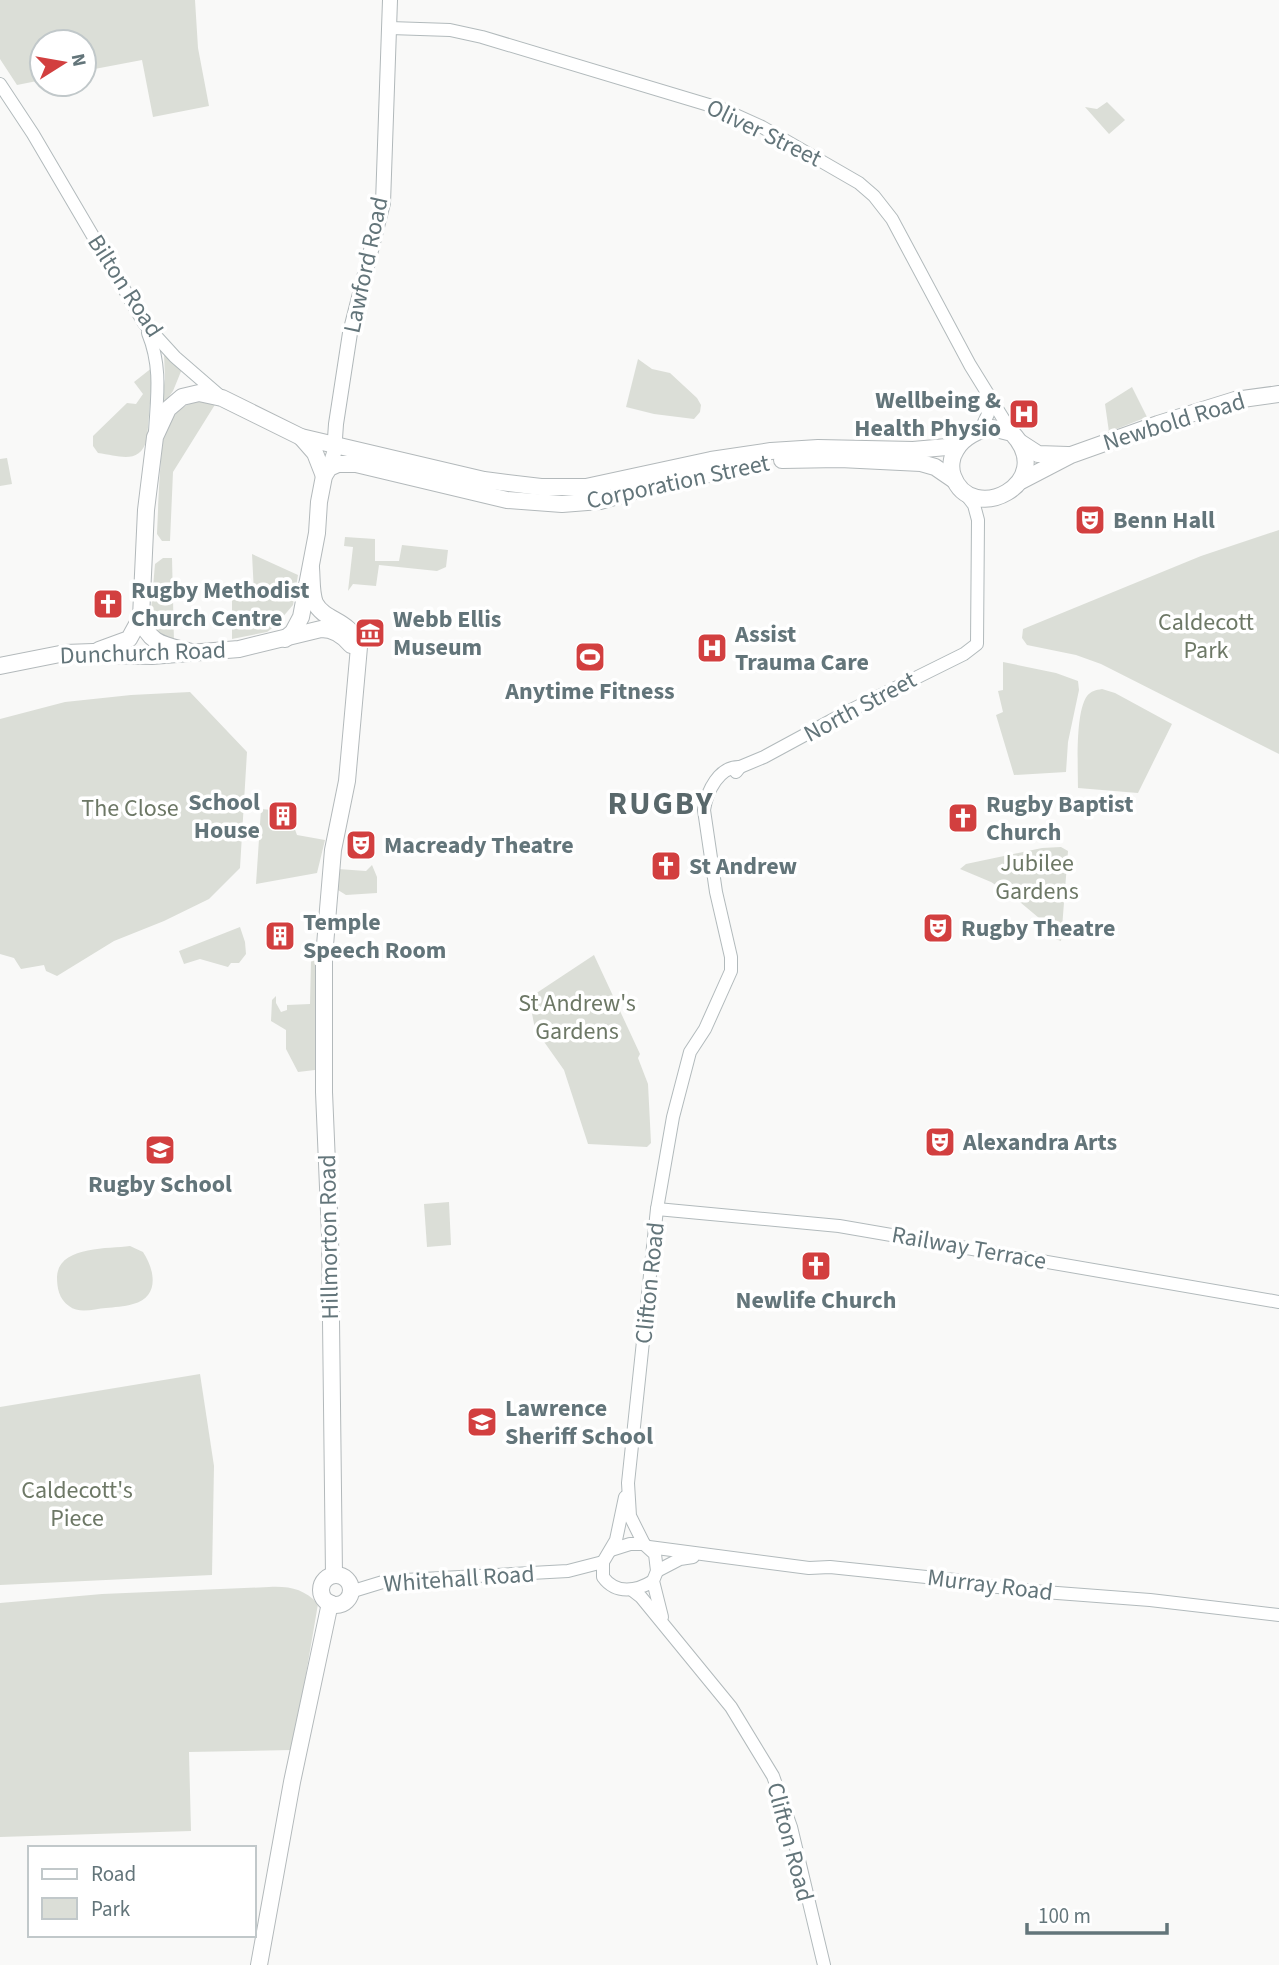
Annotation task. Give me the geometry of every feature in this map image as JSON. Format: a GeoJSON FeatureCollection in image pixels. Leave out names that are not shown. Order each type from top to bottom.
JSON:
{"type":"FeatureCollection","features":[{"type":"Feature","properties":{"kind":"highway"},"geometry":{"type":"LineString","coordinates":[[191,652],[160,644],[144,629],[141,617],[146,510],[155,437],[163,416],[177,400],[199,393],[222,398]]}},
{"type":"Feature","properties":{"kind":"highway","name":"Newbold Road"},"geometry":{"type":"LineString","coordinates":[[1021,481],[1071,455],[1235,400],[1279,394]]}},
{"type":"Feature","properties":{"kind":"highway","name":"Bilton Road"},"geometry":{"type":"LineString","coordinates":[[222,398],[301,437],[335,444]]}},
{"type":"Feature","properties":{"kind":"highway"},"geometry":{"type":"LineString","coordinates":[[992,428],[1017,438],[1027,459],[1021,481],[1003,495],[983,499],[971,497],[958,484],[951,470],[958,446],[981,429],[992,428]]}},
{"type":"Feature","properties":{"kind":"highway"},"geometry":{"type":"LineString","coordinates":[[285,639],[293,632],[301,617],[317,533],[319,502],[327,472],[301,437]]}},
{"type":"Feature","properties":{"kind":"highway","name":"Newbold Road"},"geometry":{"type":"LineString","coordinates":[[1017,438],[1038,454],[1071,455]]}},
{"type":"Feature","properties":{"kind":"highway","name":"Corporation Street"},"geometry":{"type":"LineString","coordinates":[[335,444],[484,480],[549,487],[586,487],[710,460],[771,451],[841,454],[921,463],[935,467],[958,484]]}},
{"type":"Feature","properties":{"kind":"highway","name":"Corporation Street"},"geometry":{"type":"LineString","coordinates":[[327,472],[348,462],[506,500],[562,504],[600,500],[718,471],[778,460],[958,446]]}},
{"type":"Feature","properties":{"kind":"highway","name":"Hillmorton Road"},"geometry":{"type":"LineString","coordinates":[[311,568],[314,600],[324,613],[347,626],[359,647],[347,780],[333,850],[324,957],[324,1092],[330,1235],[334,1574]]}},
{"type":"Feature","properties":{"kind":"highway"},"geometry":{"type":"LineString","coordinates":[[93,652],[129,639],[141,617]]}},
{"type":"Feature","properties":{"kind":"highway","name":"Dunchurch Road"},"geometry":{"type":"LineString","coordinates":[[0,666],[65,653],[152,656],[239,649],[329,629],[346,639],[355,652],[356,661]]}},
{"type":"Feature","properties":{"kind":"highway"},"geometry":{"type":"LineString","coordinates":[[334,1574],[346,1579],[350,1592],[343,1603],[330,1603],[323,1597],[323,1581],[334,1574]]}},
{"type":"Feature","properties":{"kind":"highway"},"geometry":{"type":"LineString","coordinates":[[259,1965],[292,1782],[330,1603]]}},
{"type":"Feature","properties":{"kind":"main road","name":"Lawford Road"},"geometry":{"type":"LineString","coordinates":[[327,472],[335,444],[350,333],[383,203],[390,0]]}},
{"type":"Feature","properties":{"kind":"street","name":"Oliver Street"},"geometry":{"type":"LineString","coordinates":[[390,27],[450,30],[471,34],[699,101],[762,127],[835,167],[874,196],[892,219],[984,389],[1017,438]]}},
{"type":"Feature","properties":{"kind":"street","name":"Bilton Road"},"geometry":{"type":"LineString","coordinates":[[0,85],[33,134],[144,323],[175,357],[222,398]]}},
{"type":"Feature","properties":{"kind":"street"},"geometry":{"type":"LineString","coordinates":[[144,323],[156,353],[159,370],[155,437]]}},
{"type":"Feature","properties":{"kind":"street","name":"Oliver Street"},"geometry":{"type":"LineString","coordinates":[[981,429],[988,414],[984,389]]}},
{"type":"Feature","properties":{"kind":"street"},"geometry":{"type":"LineString","coordinates":[[958,484],[974,505],[978,528]]}},
{"type":"Feature","properties":{"kind":"street"},"geometry":{"type":"LineString","coordinates":[[978,528],[985,512],[1003,495]]}},
{"type":"Feature","properties":{"kind":"street","name":"North Street"},"geometry":{"type":"LineString","coordinates":[[715,783],[735,773],[740,767],[964,654],[977,644],[978,528]]}},
{"type":"Feature","properties":{"kind":"street","name":"Clifton Road"},"geometry":{"type":"LineString","coordinates":[[603,1562],[616,1540],[628,1483],[657,1209],[673,1117],[690,1052],[705,1029],[731,971],[731,957],[716,892],[704,819],[706,800],[715,783]]}},
{"type":"Feature","properties":{"kind":"street","name":"Railway Terrace"},"geometry":{"type":"LineString","coordinates":[[657,1209],[839,1226],[1279,1302]]}},
{"type":"Feature","properties":{"kind":"street","name":"Clifton Road"},"geometry":{"type":"LineString","coordinates":[[628,1483],[630,1516],[658,1562],[655,1576],[656,1598],[665,1627]]}},
{"type":"Feature","properties":{"kind":"street"},"geometry":{"type":"LineString","coordinates":[[611,1550],[630,1544],[647,1545]]}},
{"type":"Feature","properties":{"kind":"street","name":"Murray Road"},"geometry":{"type":"LineString","coordinates":[[647,1545],[700,1555],[809,1568],[830,1567],[1044,1592],[1150,1600],[1279,1615]]}},
{"type":"Feature","properties":{"kind":"street","name":"Murray Road"},"geometry":{"type":"LineString","coordinates":[[655,1576],[680,1559],[700,1555]]}},
{"type":"Feature","properties":{"kind":"street"},"geometry":{"type":"LineString","coordinates":[[603,1562],[603,1577]]}},
{"type":"Feature","properties":{"kind":"street","name":"Whitehall Road"},"geometry":{"type":"LineString","coordinates":[[350,1592],[386,1581],[568,1571],[603,1562]]}},
{"type":"Feature","properties":{"kind":"street","name":"Whitehall Road"},"geometry":{"type":"LineString","coordinates":[[568,1571],[603,1577]]}},
{"type":"Feature","properties":{"kind":"street"},"geometry":{"type":"LineString","coordinates":[[632,1590],[655,1576]]}},
{"type":"Feature","properties":{"kind":"street","name":"Clifton Road"},"geometry":{"type":"LineString","coordinates":[[603,1577],[614,1586],[632,1590],[641,1597],[731,1707],[773,1776],[790,1827],[824,1965]]}},
{"type":"Feature","properties":{"kind":"green space"},"geometry":{"type":"Polygon","coordinates":[[[0,0],[195,0],[198,48],[209,106],[153,117],[142,60],[98,68],[98,28],[28,28],[28,83],[17,85],[0,59],[0,0]]]}},
{"type":"Feature","properties":{"kind":"green space"},"geometry":{"type":"Polygon","coordinates":[[[1107,102],[1125,120],[1109,134],[1085,107],[1097,109],[1107,102]]]}},
{"type":"Feature","properties":{"kind":"green space"},"geometry":{"type":"Polygon","coordinates":[[[164,354],[182,369],[173,391],[160,409],[165,379],[164,354]]]}},
{"type":"Feature","properties":{"kind":"green space"},"geometry":{"type":"Polygon","coordinates":[[[638,359],[652,369],[670,373],[697,398],[701,405],[700,412],[694,419],[626,407],[638,359]]]}},
{"type":"Feature","properties":{"kind":"green space"},"geometry":{"type":"Polygon","coordinates":[[[153,367],[144,447],[139,453],[128,457],[98,453],[93,446],[93,436],[127,403],[136,404],[143,394],[134,382],[153,367]]]}},
{"type":"Feature","properties":{"kind":"green space"},"geometry":{"type":"Polygon","coordinates":[[[1132,387],[1147,417],[1109,432],[1105,404],[1132,387]]]}},
{"type":"Feature","properties":{"kind":"green space"},"geometry":{"type":"Polygon","coordinates":[[[204,400],[216,403],[173,472],[170,541],[162,541],[157,534],[161,462],[166,428],[182,408],[204,400]]]}},
{"type":"Feature","properties":{"kind":"green space"},"geometry":{"type":"Polygon","coordinates":[[[7,458],[12,484],[0,486],[0,459],[7,458]]]}},
{"type":"Feature","properties":{"kind":"green space","name":"Caldecott Park"},"geometry":{"type":"Polygon","coordinates":[[[1279,530],[1279,754],[1101,664],[1076,655],[1027,645],[1022,638],[1023,629],[1201,556],[1279,530]]]}},
{"type":"Feature","properties":{"kind":"green space"},"geometry":{"type":"Polygon","coordinates":[[[345,537],[375,539],[375,561],[399,561],[402,545],[448,550],[446,567],[437,571],[379,565],[376,586],[353,584],[348,591],[353,547],[344,546],[345,537]]]}},
{"type":"Feature","properties":{"kind":"green space"},"geometry":{"type":"Polygon","coordinates":[[[252,554],[298,575],[293,605],[267,632],[232,639],[232,594],[254,593],[252,554]]]}},
{"type":"Feature","properties":{"kind":"green space"},"geometry":{"type":"Polygon","coordinates":[[[163,558],[172,558],[174,642],[157,636],[150,622],[155,564],[163,558]]]}},
{"type":"Feature","properties":{"kind":"green space"},"geometry":{"type":"Polygon","coordinates":[[[1003,662],[1056,673],[1078,681],[1079,690],[1068,742],[1066,772],[1014,775],[996,715],[1003,712],[998,691],[1003,690],[1003,662]]]}},
{"type":"Feature","properties":{"kind":"green space"},"geometry":{"type":"Polygon","coordinates":[[[1102,689],[1115,693],[1172,724],[1138,793],[1078,788],[1078,740],[1083,704],[1092,692],[1102,689]]]}},
{"type":"Feature","properties":{"kind":"green space","name":"The Close"},"geometry":{"type":"Polygon","coordinates":[[[190,692],[247,752],[240,868],[209,899],[114,941],[57,976],[46,971],[44,965],[21,969],[14,958],[0,954],[0,719],[65,702],[190,692]]]}},
{"type":"Feature","properties":{"kind":"green space"},"geometry":{"type":"Polygon","coordinates":[[[273,804],[272,827],[281,828],[281,820],[293,824],[297,835],[325,840],[317,873],[256,884],[261,809],[272,810],[273,804]]]}},
{"type":"Feature","properties":{"kind":"green space","name":"Jubilee Gardens"},"geometry":{"type":"Polygon","coordinates":[[[1061,847],[1068,851],[1061,941],[1055,939],[1039,918],[1014,897],[991,882],[960,869],[966,864],[1042,848],[1061,847]]]}},
{"type":"Feature","properties":{"kind":"green space"},"geometry":{"type":"Polygon","coordinates":[[[372,865],[377,877],[377,893],[346,895],[338,890],[338,869],[366,871],[372,865]]]}},
{"type":"Feature","properties":{"kind":"green space"},"geometry":{"type":"Polygon","coordinates":[[[240,927],[246,954],[239,963],[231,963],[228,967],[200,959],[184,964],[179,951],[240,927]]]}},
{"type":"Feature","properties":{"kind":"green space","name":"St Andrew's Gardens"},"geometry":{"type":"Polygon","coordinates":[[[594,955],[640,1054],[638,1058],[648,1084],[651,1143],[647,1147],[588,1144],[564,1070],[535,1029],[529,998],[594,955]]]}},
{"type":"Feature","properties":{"kind":"green space"},"geometry":{"type":"Polygon","coordinates":[[[311,960],[316,960],[315,1070],[298,1072],[286,1049],[286,1030],[271,1021],[272,1000],[276,996],[281,1012],[287,1010],[287,1005],[310,1004],[311,960]]]}},
{"type":"Feature","properties":{"kind":"green space"},"geometry":{"type":"Polygon","coordinates":[[[449,1202],[451,1245],[427,1247],[424,1204],[449,1202]]]}},
{"type":"Feature","properties":{"kind":"green space"},"geometry":{"type":"Polygon","coordinates":[[[130,1246],[143,1252],[152,1275],[151,1289],[142,1300],[126,1306],[82,1310],[73,1308],[63,1300],[57,1277],[59,1267],[66,1260],[85,1251],[130,1246]]]}},
{"type":"Feature","properties":{"kind":"green space","name":"Caldecott's Piece"},"geometry":{"type":"Polygon","coordinates":[[[200,1374],[214,1466],[212,1575],[0,1585],[0,1407],[200,1374]]]}},
{"type":"Feature","properties":{"kind":"green space"},"geometry":{"type":"Polygon","coordinates":[[[269,1587],[296,1590],[318,1604],[293,1750],[189,1752],[191,1831],[0,1837],[0,1603],[102,1594],[269,1587]]]}},
{"type":"Feature","properties":{"kind":"place","name":"Wellbeing & Health Physio"},"geometry":{"type":"Point","coordinates":[1024,414]}},
{"type":"Feature","properties":{"kind":"place","name":"Benn Hall"},"geometry":{"type":"Point","coordinates":[1090,520]}},
{"type":"Feature","properties":{"kind":"place","name":"Rugby Methodist Church Centre"},"geometry":{"type":"Point","coordinates":[108,604]}},
{"type":"Feature","properties":{"kind":"place","name":"Webb Ellis Museum"},"geometry":{"type":"Point","coordinates":[370,633]}},
{"type":"Feature","properties":{"kind":"place","name":"Assist Trauma Care"},"geometry":{"type":"Point","coordinates":[712,648]}},
{"type":"Feature","properties":{"kind":"place","name":"Anytime Fitness"},"geometry":{"type":"Point","coordinates":[590,657]}},
{"type":"Feature","properties":{"kind":"place","name":"School House"},"geometry":{"type":"Point","coordinates":[283,816]}},
{"type":"Feature","properties":{"kind":"place","name":"Rugby Baptist Church"},"geometry":{"type":"Point","coordinates":[963,818]}},
{"type":"Feature","properties":{"kind":"place","name":"Macready Theatre"},"geometry":{"type":"Point","coordinates":[361,845]}},
{"type":"Feature","properties":{"kind":"place","name":"St Andrew"},"geometry":{"type":"Point","coordinates":[666,866]}},
{"type":"Feature","properties":{"kind":"place","name":"Rugby Theatre"},"geometry":{"type":"Point","coordinates":[938,928]}},
{"type":"Feature","properties":{"kind":"place","name":"Temple Speech Room"},"geometry":{"type":"Point","coordinates":[280,936]}},
{"type":"Feature","properties":{"kind":"place","name":"Alexandra Arts"},"geometry":{"type":"Point","coordinates":[940,1142]}},
{"type":"Feature","properties":{"kind":"place","name":"Rugby School"},"geometry":{"type":"Point","coordinates":[160,1150]}},
{"type":"Feature","properties":{"kind":"place","name":"Newlife Church"},"geometry":{"type":"Point","coordinates":[816,1266]}},
{"type":"Feature","properties":{"kind":"place","name":"Lawrence Sheriff School"},"geometry":{"type":"Point","coordinates":[482,1422]}},
{"type":"Feature","properties":{"kind":"district","name":"RUGBY"},"geometry":{"type":"Point","coordinates":[661,804]}}]}
